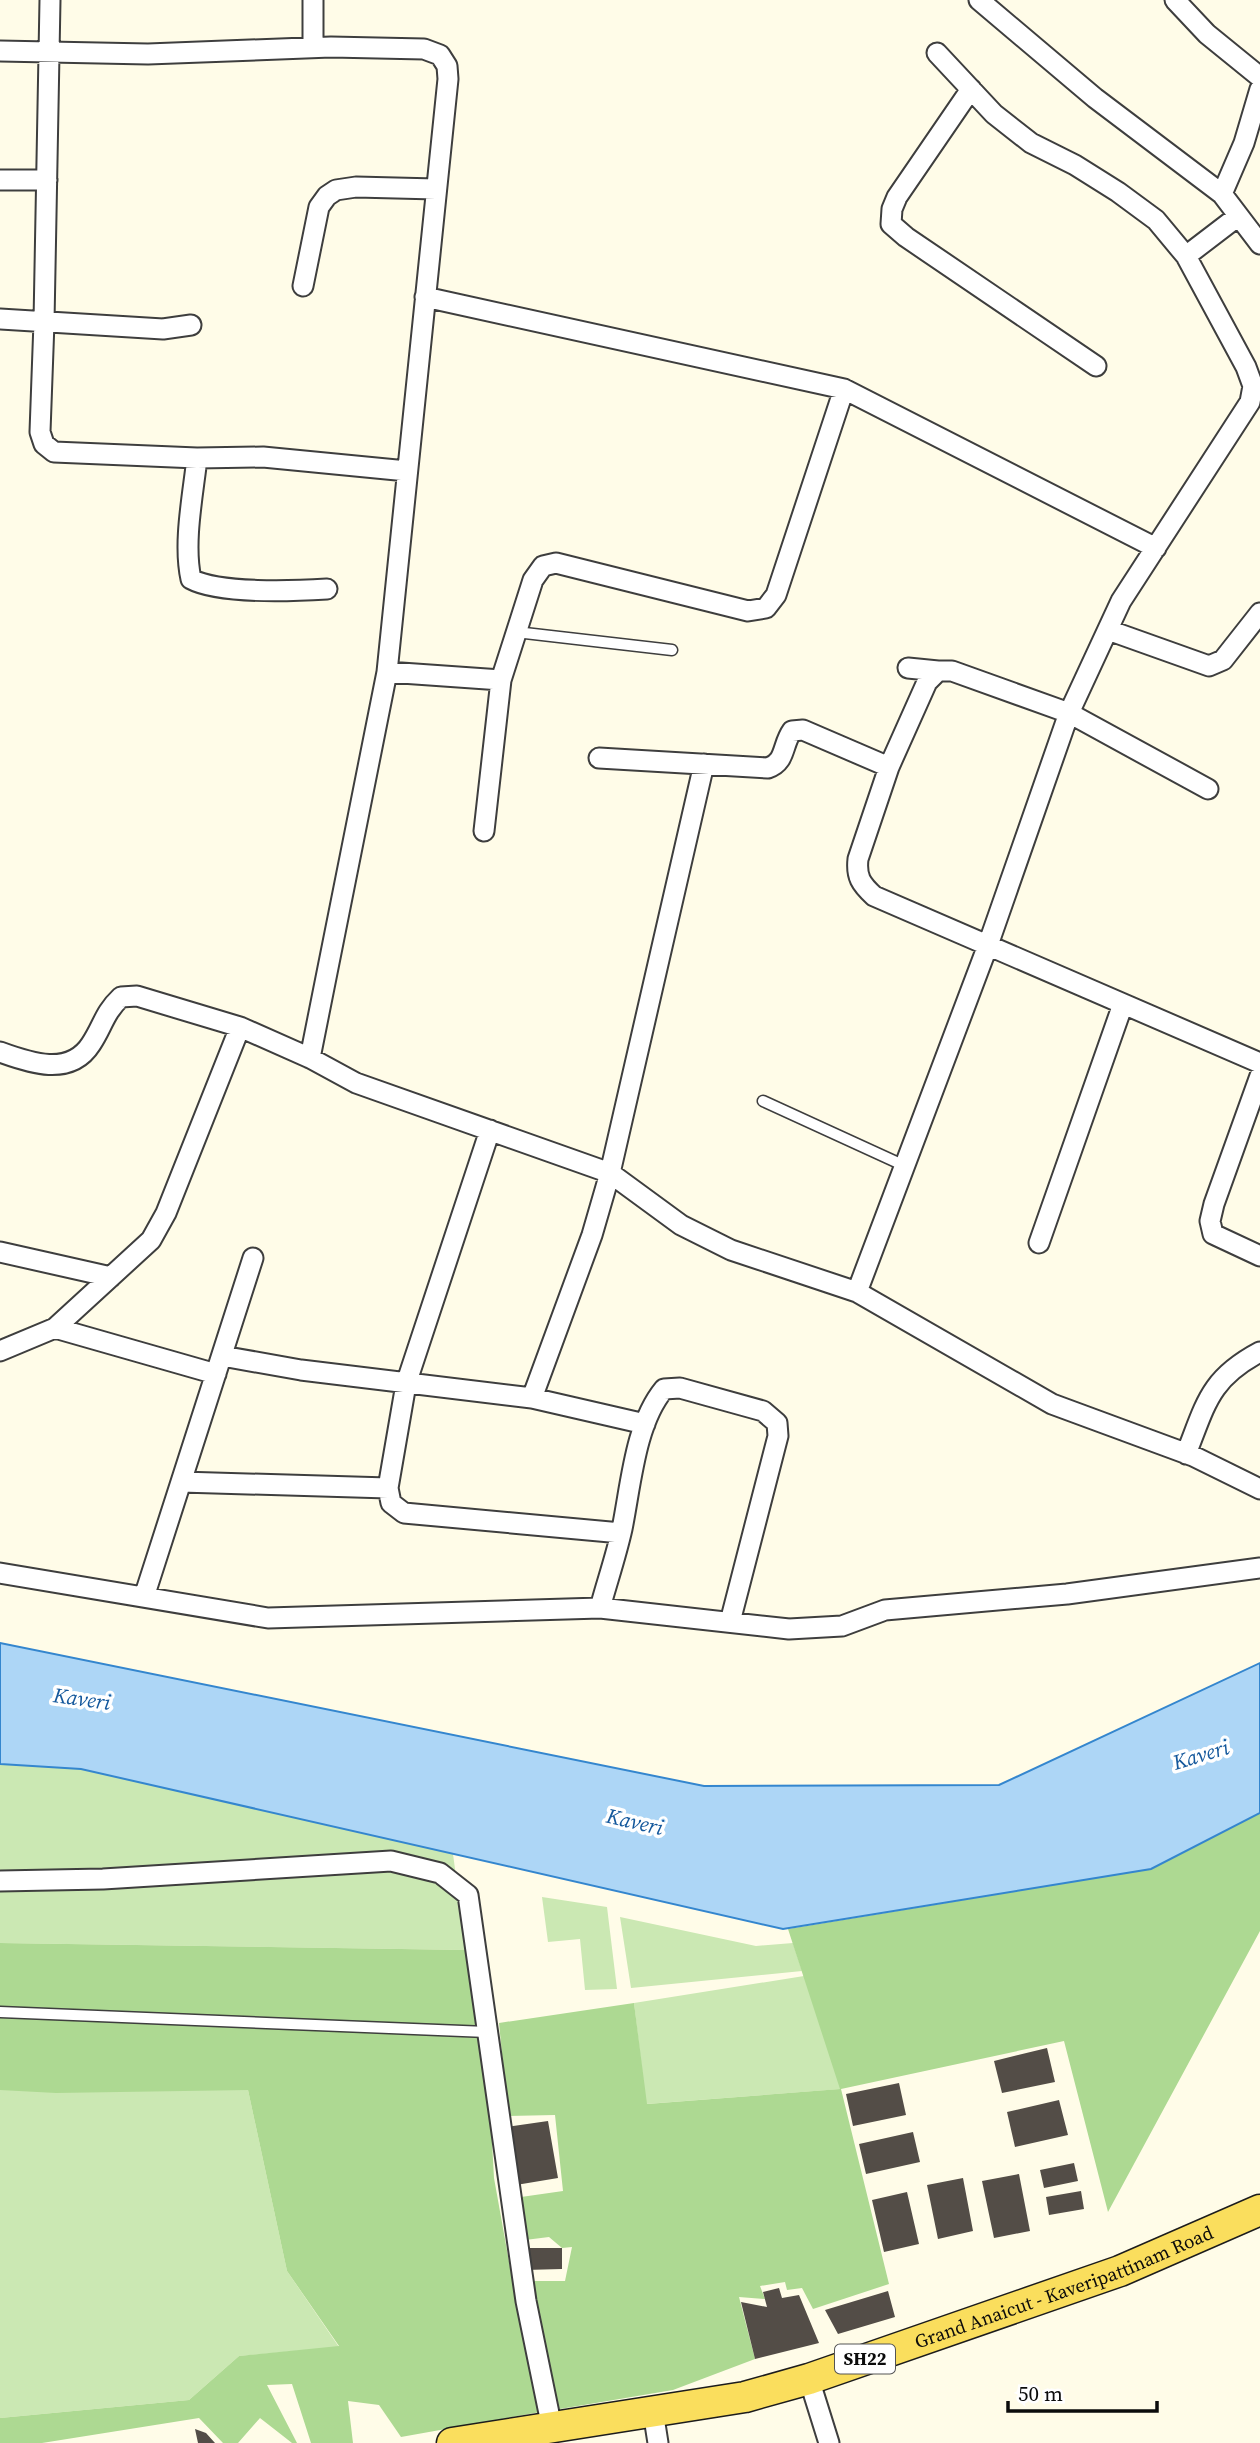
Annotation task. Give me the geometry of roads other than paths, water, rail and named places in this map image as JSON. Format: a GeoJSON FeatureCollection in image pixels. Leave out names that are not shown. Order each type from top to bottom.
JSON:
{"type":"FeatureCollection","features":[{"type":"Feature","properties":{"kind":"main road","name":"Grand Anaicut - Kaveripattinam Road"},"geometry":{"type":"LineString","coordinates":[[452,2443],[744,2397],[809,2379],[1120,2271],[1260,2210]]}},
{"type":"Feature","properties":{"kind":"street"},"geometry":{"type":"LineString","coordinates":[[50,0],[40,432],[44,444],[54,452],[197,458],[263,457],[407,471]]}},
{"type":"Feature","properties":{"kind":"street"},"geometry":{"type":"LineString","coordinates":[[313,0],[313,48]]}},
{"type":"Feature","properties":{"kind":"street"},"geometry":{"type":"LineString","coordinates":[[978,0],[1095,98],[1222,194],[1260,244]]}},
{"type":"Feature","properties":{"kind":"street"},"geometry":{"type":"LineString","coordinates":[[1175,0],[1207,34],[1260,77]]}},
{"type":"Feature","properties":{"kind":"street"},"geometry":{"type":"LineString","coordinates":[[0,51],[148,54],[313,48],[424,49],[440,55],[447,66],[448,79],[387,672],[310,1058]]}},
{"type":"Feature","properties":{"kind":"street"},"geometry":{"type":"LineString","coordinates":[[857,1292],[988,945],[1069,713],[1121,601],[1237,424],[1256,390],[1186,256],[1157,220],[1075,165],[1031,144],[994,114],[937,53]]}},
{"type":"Feature","properties":{"kind":"street"},"geometry":{"type":"LineString","coordinates":[[971,89],[897,197],[891,209],[891,224],[906,237],[1096,366]]}},
{"type":"Feature","properties":{"kind":"street"},"geometry":{"type":"LineString","coordinates":[[1222,194],[1244,143],[1260,89]]}},
{"type":"Feature","properties":{"kind":"street"},"geometry":{"type":"LineString","coordinates":[[0,180],[47,180]]}},
{"type":"Feature","properties":{"kind":"street"},"geometry":{"type":"LineString","coordinates":[[303,286],[318,207],[327,196],[336,190],[356,187],[436,189]]}},
{"type":"Feature","properties":{"kind":"street"},"geometry":{"type":"LineString","coordinates":[[1186,256],[1237,216]]}},
{"type":"Feature","properties":{"kind":"street"},"geometry":{"type":"LineString","coordinates":[[425,297],[844,389],[1156,548]]}},
{"type":"Feature","properties":{"kind":"street"},"geometry":{"type":"LineString","coordinates":[[0,319],[163,329],[191,325]]}},
{"type":"Feature","properties":{"kind":"street"},"geometry":{"type":"LineString","coordinates":[[484,831],[501,680],[533,580],[543,566],[556,563],[748,611],[766,608],[776,595],[844,389]]}},
{"type":"Feature","properties":{"kind":"street"},"geometry":{"type":"LineString","coordinates":[[197,458],[190,538],[191,579],[212,587],[298,591],[327,589]]}},
{"type":"Feature","properties":{"kind":"street"},"geometry":{"type":"LineString","coordinates":[[1108,630],[1209,666],[1223,660],[1260,613]]}},
{"type":"Feature","properties":{"kind":"street"},"geometry":{"type":"LineString","coordinates":[[908,668],[953,671],[1069,713],[1208,789]]}},
{"type":"Feature","properties":{"kind":"street"},"geometry":{"type":"LineString","coordinates":[[938,671],[927,682],[889,767],[858,859],[857,874],[863,886],[874,896],[1260,1063]]}},
{"type":"Feature","properties":{"kind":"street"},"geometry":{"type":"LineString","coordinates":[[387,672],[501,680]]}},
{"type":"Feature","properties":{"kind":"street"},"geometry":{"type":"LineString","coordinates":[[599,758],[768,768],[782,759],[786,740],[792,731],[803,730],[889,767]]}},
{"type":"Feature","properties":{"kind":"street"},"geometry":{"type":"LineString","coordinates":[[532,1398],[592,1235],[610,1173],[704,764]]}},
{"type":"Feature","properties":{"kind":"street"},"geometry":{"type":"LineString","coordinates":[[0,1052],[42,1064],[59,1065],[75,1060],[91,1045],[108,1009],[121,997],[137,996],[240,1027],[310,1058],[356,1083],[610,1173],[681,1225],[731,1250],[857,1292],[1052,1404],[1186,1454],[1260,1489]]}},
{"type":"Feature","properties":{"kind":"street"},"geometry":{"type":"LineString","coordinates":[[1040,1242],[1123,1004]]}},
{"type":"Feature","properties":{"kind":"street"},"geometry":{"type":"LineString","coordinates":[[0,1351],[55,1328],[151,1240],[166,1213],[240,1027]]}},
{"type":"Feature","properties":{"kind":"street"},"geometry":{"type":"LineString","coordinates":[[1260,1076],[1210,1221],[1213,1234],[1260,1256]]}},
{"type":"Feature","properties":{"kind":"street"},"geometry":{"type":"LineString","coordinates":[[490,1130],[407,1384],[388,1488],[391,1503],[404,1513],[621,1533]]}},
{"type":"Feature","properties":{"kind":"street"},"geometry":{"type":"LineString","coordinates":[[0,1252],[111,1278]]}},
{"type":"Feature","properties":{"kind":"street"},"geometry":{"type":"LineString","coordinates":[[144,1597],[253,1258]]}},
{"type":"Feature","properties":{"kind":"street"},"geometry":{"type":"LineString","coordinates":[[55,1328],[219,1365],[301,1370],[532,1398],[645,1424]]}},
{"type":"Feature","properties":{"kind":"street"},"geometry":{"type":"LineString","coordinates":[[1186,1454],[1209,1397],[1222,1379],[1243,1361],[1260,1352]]}},
{"type":"Feature","properties":{"kind":"street"},"geometry":{"type":"LineString","coordinates":[[600,1608],[621,1533],[645,1424],[653,1403],[664,1389],[680,1388],[762,1411],[777,1423],[778,1436],[730,1622]]}},
{"type":"Feature","properties":{"kind":"street"},"geometry":{"type":"LineString","coordinates":[[181,1482],[388,1488]]}},
{"type":"Feature","properties":{"kind":"street"},"geometry":{"type":"LineString","coordinates":[[0,1573],[268,1618],[600,1608],[789,1629],[842,1626],[885,1610],[1067,1594],[1260,1569]]}},
{"type":"Feature","properties":{"kind":"street"},"geometry":{"type":"LineString","coordinates":[[0,1881],[103,1879],[391,1861],[440,1873],[468,1895],[526,2301],[552,2428]]}},
{"type":"Feature","properties":{"kind":"street"},"geometry":{"type":"LineString","coordinates":[[809,2379],[829,2443]]}},
{"type":"Feature","properties":{"kind":"street"},"geometry":{"type":"LineString","coordinates":[[653,2411],[658,2443]]}},
{"type":"Feature","properties":{"kind":"lane"},"geometry":{"type":"LineString","coordinates":[[516,632],[672,650]]}},
{"type":"Feature","properties":{"kind":"lane"},"geometry":{"type":"LineString","coordinates":[[763,1101],[905,1166]]}},
{"type":"Feature","properties":{"kind":"lane"},"geometry":{"type":"LineString","coordinates":[[0,2012],[487,2032]]}},
{"type":"Feature","properties":{"kind":"water","name":"Kaveri"},"geometry":{"type":"Polygon","coordinates":[[[0,1643],[704,1786],[999,1785],[1260,1663],[1260,1813],[1151,1869],[783,1929],[81,1769],[0,1764],[0,1643]]]}}]}
